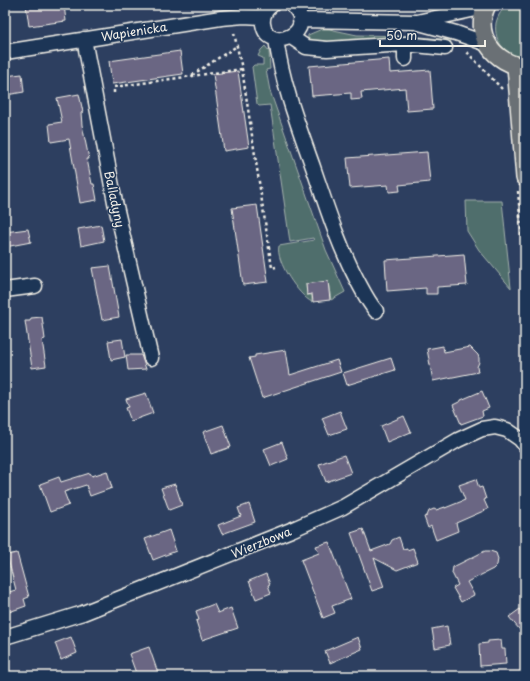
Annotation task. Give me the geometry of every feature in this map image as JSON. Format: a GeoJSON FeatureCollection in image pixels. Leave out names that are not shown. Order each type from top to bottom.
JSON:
{"type":"FeatureCollection","features":[{"type":"Feature","properties":{"kind":"main road"},"geometry":{"type":"LineString","coordinates":[[486,6],[483,15],[483,30],[487,44],[494,54],[504,62],[520,67],[525,178]]}},
{"type":"Feature","properties":{"kind":"street"},"geometry":{"type":"LineString","coordinates":[[272,5],[265,12],[263,22],[266,31],[276,39],[286,39],[291,37],[296,32],[300,20],[299,14],[292,5]]}},
{"type":"Feature","properties":{"kind":"street"},"geometry":{"type":"LineString","coordinates":[[300,20],[417,22],[486,6]]}},
{"type":"Feature","properties":{"kind":"street","name":"Wapienicka"},"geometry":{"type":"LineString","coordinates":[[5,52],[222,18],[244,16],[263,17]]}},
{"type":"Feature","properties":{"kind":"street"},"geometry":{"type":"LineString","coordinates":[[417,22],[487,44]]}},
{"type":"Feature","properties":{"kind":"street"},"geometry":{"type":"LineString","coordinates":[[291,37],[306,47],[327,49],[405,44],[445,48]]}},
{"type":"Feature","properties":{"kind":"street","name":"Balladyny"},"geometry":{"type":"LineString","coordinates":[[84,39],[115,202],[151,358]]}},
{"type":"Feature","properties":{"kind":"street"},"geometry":{"type":"LineString","coordinates":[[276,39],[279,60],[286,86],[329,214],[349,264],[369,303],[376,311]]}},
{"type":"Feature","properties":{"kind":"street"},"geometry":{"type":"LineString","coordinates":[[405,44],[405,60]]}},
{"type":"Feature","properties":{"kind":"street"},"geometry":{"type":"LineString","coordinates":[[5,290],[36,286]]}},
{"type":"Feature","properties":{"kind":"street","name":"Wierzbowa"},"geometry":{"type":"LineString","coordinates":[[5,637],[83,613],[291,530],[343,507],[458,440],[482,430],[495,428],[507,430],[520,439],[525,445]]}},
{"type":"Feature","properties":{"kind":"path"},"geometry":{"type":"LineString","coordinates":[[234,33],[242,69],[272,268],[276,267]]}},
{"type":"Feature","properties":{"kind":"path"},"geometry":{"type":"LineString","coordinates":[[192,76],[237,46]]}},
{"type":"Feature","properties":{"kind":"path"},"geometry":{"type":"LineString","coordinates":[[445,48],[454,47],[468,53],[486,73],[498,83],[506,95]]}},
{"type":"Feature","properties":{"kind":"path"},"geometry":{"type":"LineString","coordinates":[[114,93],[114,87],[242,69]]}},
{"type":"Feature","properties":{"kind":"green space"},"geometry":{"type":"Polygon","coordinates":[[[309,5],[452,5],[335,8],[314,7],[309,5]]]}},
{"type":"Feature","properties":{"kind":"green space"},"geometry":{"type":"Polygon","coordinates":[[[508,5],[525,5],[525,60],[512,55],[507,51],[499,42],[497,37],[497,20],[502,10],[508,5]]]}},
{"type":"Feature","properties":{"kind":"green space"},"geometry":{"type":"Polygon","coordinates":[[[322,29],[357,35],[411,36],[451,40],[450,44],[317,43],[312,42],[308,38],[308,35],[322,29]]]}},
{"type":"Feature","properties":{"kind":"green space"},"geometry":{"type":"Polygon","coordinates":[[[265,46],[269,51],[270,69],[266,70],[270,91],[326,250],[345,292],[331,300],[328,281],[306,284],[307,295],[312,295],[312,302],[307,298],[295,286],[284,269],[281,260],[279,246],[314,240],[313,238],[290,242],[270,105],[259,106],[257,104],[252,67],[254,65],[263,65],[263,58],[258,56],[265,46]]]}},
{"type":"Feature","properties":{"kind":"green space"},"geometry":{"type":"Polygon","coordinates":[[[466,201],[502,201],[511,288],[479,250],[467,231],[466,201]]]}},
{"type":"Feature","properties":{"kind":"building"},"geometry":{"type":"Polygon","coordinates":[[[26,5],[64,5],[66,21],[29,26],[26,5]]]}},
{"type":"Feature","properties":{"kind":"building"},"geometry":{"type":"Polygon","coordinates":[[[180,51],[183,74],[112,84],[109,61],[180,51]]]}},
{"type":"Feature","properties":{"kind":"building"},"geometry":{"type":"Polygon","coordinates":[[[389,59],[390,73],[430,70],[433,109],[407,111],[405,88],[361,92],[362,99],[351,100],[351,93],[312,96],[309,66],[389,59]]]}},
{"type":"Feature","properties":{"kind":"building"},"geometry":{"type":"Polygon","coordinates":[[[238,71],[249,147],[224,151],[213,74],[238,71]]]}},
{"type":"Feature","properties":{"kind":"building"},"geometry":{"type":"Polygon","coordinates":[[[22,74],[24,92],[6,95],[5,76],[22,74]]]}},
{"type":"Feature","properties":{"kind":"building"},"geometry":{"type":"Polygon","coordinates":[[[79,94],[83,112],[81,113],[82,125],[89,159],[87,159],[97,200],[80,203],[69,139],[51,142],[49,124],[62,122],[57,98],[79,94]]]}},
{"type":"Feature","properties":{"kind":"building"},"geometry":{"type":"Polygon","coordinates":[[[427,152],[430,182],[399,185],[400,191],[389,192],[388,185],[350,188],[347,158],[427,152]]]}},
{"type":"Feature","properties":{"kind":"building"},"geometry":{"type":"Polygon","coordinates":[[[257,205],[268,282],[243,285],[232,208],[257,205]]]}},
{"type":"Feature","properties":{"kind":"building"},"geometry":{"type":"Polygon","coordinates":[[[101,225],[104,241],[81,246],[78,229],[101,225]]]}},
{"type":"Feature","properties":{"kind":"building"},"geometry":{"type":"Polygon","coordinates":[[[28,229],[31,242],[5,247],[5,232],[28,229]]]}},
{"type":"Feature","properties":{"kind":"building"},"geometry":{"type":"Polygon","coordinates":[[[464,254],[467,285],[437,287],[437,294],[426,294],[426,288],[387,291],[385,260],[464,254]]]}},
{"type":"Feature","properties":{"kind":"building"},"geometry":{"type":"Polygon","coordinates":[[[110,266],[119,317],[102,320],[92,268],[110,266]]]}},
{"type":"Feature","properties":{"kind":"building"},"geometry":{"type":"Polygon","coordinates":[[[328,281],[330,300],[313,302],[312,294],[307,295],[306,284],[328,281]]]}},
{"type":"Feature","properties":{"kind":"building"},"geometry":{"type":"Polygon","coordinates":[[[42,317],[45,339],[42,340],[46,366],[32,368],[25,321],[30,321],[31,318],[42,317]]]}},
{"type":"Feature","properties":{"kind":"building"},"geometry":{"type":"Polygon","coordinates":[[[122,339],[125,357],[111,360],[108,341],[122,339]]]}},
{"type":"Feature","properties":{"kind":"building"},"geometry":{"type":"Polygon","coordinates":[[[443,346],[444,352],[470,347],[479,358],[477,367],[478,372],[433,381],[427,349],[443,346]]]}},
{"type":"Feature","properties":{"kind":"building"},"geometry":{"type":"Polygon","coordinates":[[[286,350],[290,375],[337,360],[341,372],[262,398],[249,358],[255,357],[255,355],[286,350]]]}},
{"type":"Feature","properties":{"kind":"building"},"geometry":{"type":"Polygon","coordinates":[[[126,355],[141,355],[146,369],[128,370],[126,355]]]}},
{"type":"Feature","properties":{"kind":"building"},"geometry":{"type":"Polygon","coordinates":[[[391,358],[395,370],[347,385],[343,373],[391,358]]]}},
{"type":"Feature","properties":{"kind":"building"},"geometry":{"type":"Polygon","coordinates":[[[482,391],[489,408],[482,411],[483,416],[461,424],[453,405],[482,391]]]}},
{"type":"Feature","properties":{"kind":"building"},"geometry":{"type":"Polygon","coordinates":[[[146,393],[153,413],[131,421],[126,408],[129,407],[126,399],[146,393]]]}},
{"type":"Feature","properties":{"kind":"building"},"geometry":{"type":"Polygon","coordinates":[[[340,411],[347,429],[329,435],[322,418],[340,411]]]}},
{"type":"Feature","properties":{"kind":"building"},"geometry":{"type":"Polygon","coordinates":[[[404,416],[411,432],[387,442],[381,426],[404,416]]]}},
{"type":"Feature","properties":{"kind":"building"},"geometry":{"type":"Polygon","coordinates":[[[223,425],[231,447],[211,454],[203,432],[223,425]]]}},
{"type":"Feature","properties":{"kind":"building"},"geometry":{"type":"Polygon","coordinates":[[[282,442],[288,459],[271,466],[264,449],[282,442]]]}},
{"type":"Feature","properties":{"kind":"building"},"geometry":{"type":"Polygon","coordinates":[[[344,455],[351,473],[326,482],[319,464],[344,455]]]}},
{"type":"Feature","properties":{"kind":"building"},"geometry":{"type":"Polygon","coordinates":[[[107,471],[112,488],[90,496],[86,485],[64,492],[69,505],[50,512],[40,484],[59,477],[61,482],[90,473],[92,476],[107,471]]]}},
{"type":"Feature","properties":{"kind":"building"},"geometry":{"type":"Polygon","coordinates":[[[476,479],[479,488],[482,487],[486,499],[484,500],[488,509],[456,523],[458,531],[436,540],[431,526],[428,528],[424,517],[427,516],[429,511],[445,508],[465,500],[459,485],[476,479]]]}},
{"type":"Feature","properties":{"kind":"building"},"geometry":{"type":"Polygon","coordinates":[[[175,484],[182,505],[169,510],[161,488],[175,484]]]}},
{"type":"Feature","properties":{"kind":"building"},"geometry":{"type":"Polygon","coordinates":[[[249,504],[255,522],[222,534],[218,525],[241,516],[238,508],[249,504]]]}},
{"type":"Feature","properties":{"kind":"building"},"geometry":{"type":"Polygon","coordinates":[[[363,529],[371,551],[390,544],[392,540],[399,537],[403,549],[407,548],[407,550],[413,548],[418,562],[397,570],[374,558],[384,587],[372,591],[351,533],[363,529]]]}},
{"type":"Feature","properties":{"kind":"building"},"geometry":{"type":"Polygon","coordinates":[[[169,530],[176,551],[153,560],[145,539],[169,530]]]}},
{"type":"Feature","properties":{"kind":"building"},"geometry":{"type":"Polygon","coordinates":[[[329,542],[351,599],[332,606],[335,613],[323,618],[301,560],[319,553],[316,546],[329,542]]]}},
{"type":"Feature","properties":{"kind":"building"},"geometry":{"type":"Polygon","coordinates":[[[485,551],[496,553],[498,559],[497,565],[493,569],[467,582],[474,595],[461,602],[453,588],[458,585],[452,573],[453,567],[485,551]]]}},
{"type":"Feature","properties":{"kind":"building"},"geometry":{"type":"Polygon","coordinates":[[[17,553],[29,597],[24,599],[26,606],[9,612],[5,599],[5,593],[16,590],[7,555],[17,553]]]}},
{"type":"Feature","properties":{"kind":"building"},"geometry":{"type":"Polygon","coordinates":[[[266,574],[270,584],[268,585],[271,593],[256,599],[249,581],[266,574]]]}},
{"type":"Feature","properties":{"kind":"building"},"geometry":{"type":"Polygon","coordinates":[[[214,604],[218,613],[231,608],[238,628],[202,640],[196,621],[199,620],[196,611],[214,604]]]}},
{"type":"Feature","properties":{"kind":"building"},"geometry":{"type":"Polygon","coordinates":[[[520,609],[525,616],[525,636],[509,617],[520,609]]]}},
{"type":"Feature","properties":{"kind":"building"},"geometry":{"type":"Polygon","coordinates":[[[447,626],[450,645],[435,648],[432,629],[447,626]]]}},
{"type":"Feature","properties":{"kind":"building"},"geometry":{"type":"Polygon","coordinates":[[[71,637],[77,653],[61,660],[55,643],[71,637]]]}},
{"type":"Feature","properties":{"kind":"building"},"geometry":{"type":"Polygon","coordinates":[[[358,637],[362,649],[330,663],[325,651],[358,637]]]}},
{"type":"Feature","properties":{"kind":"building"},"geometry":{"type":"Polygon","coordinates":[[[501,640],[502,649],[505,649],[506,664],[480,666],[479,644],[488,643],[488,641],[501,640]]]}},
{"type":"Feature","properties":{"kind":"building"},"geometry":{"type":"Polygon","coordinates":[[[149,647],[159,676],[137,676],[129,654],[149,647]]]}}]}
